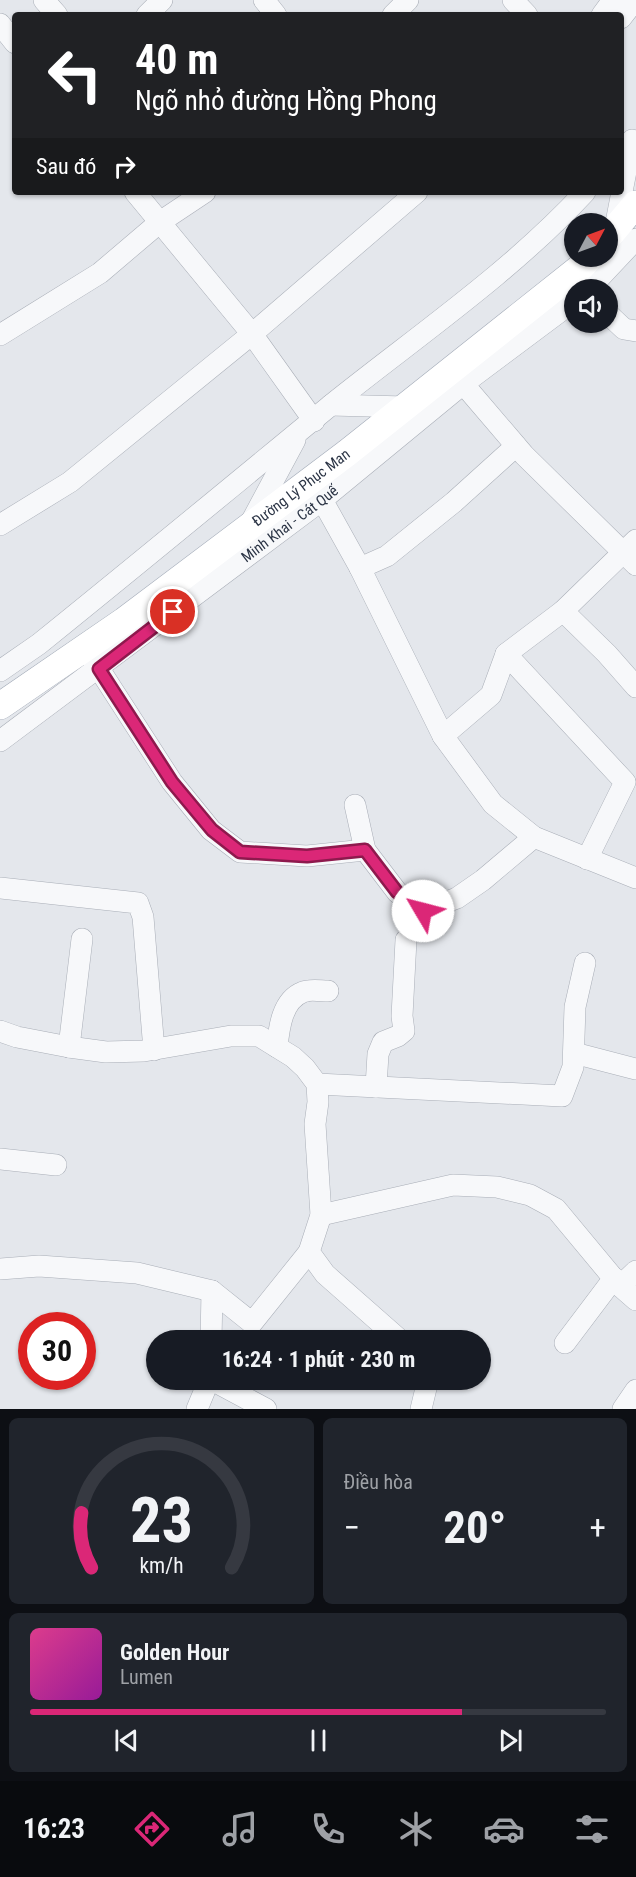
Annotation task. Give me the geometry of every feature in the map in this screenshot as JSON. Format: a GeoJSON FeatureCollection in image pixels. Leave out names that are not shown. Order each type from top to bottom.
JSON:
{"type":"FeatureCollection","features":[{"type":"Feature","properties":{"kind":"main road"},"geometry":{"type":"LineString","coordinates":[[620,235],[636,204]]}},
{"type":"Feature","properties":{"kind":"main road","name":"Đường Lý Phục Man"},"geometry":{"type":"LineString","coordinates":[[0,706],[92,658],[124,621],[248,528],[317,490],[405,408],[457,377],[581,267]]}},
{"type":"Feature","properties":{"kind":"street"},"geometry":{"type":"LineString","coordinates":[[44,0],[54,12]]}},
{"type":"Feature","properties":{"kind":"street"},"geometry":{"type":"LineString","coordinates":[[150,12],[162,0]]}},
{"type":"Feature","properties":{"kind":"street"},"geometry":{"type":"LineString","coordinates":[[264,0],[274,12]]}},
{"type":"Feature","properties":{"kind":"street"},"geometry":{"type":"LineString","coordinates":[[396,12],[408,0]]}},
{"type":"Feature","properties":{"kind":"street"},"geometry":{"type":"LineString","coordinates":[[513,0],[524,12]]}},
{"type":"Feature","properties":{"kind":"street"},"geometry":{"type":"LineString","coordinates":[[624,14],[635,0]]}},
{"type":"Feature","properties":{"kind":"street"},"geometry":{"type":"LineString","coordinates":[[0,24],[12,39]]}},
{"type":"Feature","properties":{"kind":"street"},"geometry":{"type":"LineString","coordinates":[[624,192],[629,139]]}},
{"type":"Feature","properties":{"kind":"street"},"geometry":{"type":"LineString","coordinates":[[138,195],[252,334],[307,426]]}},
{"type":"Feature","properties":{"kind":"street"},"geometry":{"type":"LineString","coordinates":[[0,335],[100,273],[160,222],[200,195]]}},
{"type":"Feature","properties":{"kind":"street"},"geometry":{"type":"LineString","coordinates":[[0,525],[70,482],[252,334],[414,195]]}},
{"type":"Feature","properties":{"kind":"street"},"geometry":{"type":"LineString","coordinates":[[0,671],[39,644],[331,405],[453,310],[557,223],[582,195]]}},
{"type":"Feature","properties":{"kind":"street"},"geometry":{"type":"LineString","coordinates":[[594,279],[620,235],[624,195]]}},
{"type":"Feature","properties":{"kind":"street","name":"Minh Khai - Cát Quế"},"geometry":{"type":"LineString","coordinates":[[0,741],[92,658],[317,490],[457,377],[564,307]]}},
{"type":"Feature","properties":{"kind":"street"},"geometry":{"type":"LineString","coordinates":[[618,323],[624,329],[636,331]]}},
{"type":"Feature","properties":{"kind":"street"},"geometry":{"type":"LineString","coordinates":[[443,736],[491,695],[506,654],[563,611],[598,575],[632,552],[516,446],[457,377]]}},
{"type":"Feature","properties":{"kind":"street"},"geometry":{"type":"LineString","coordinates":[[331,405],[405,408]]}},
{"type":"Feature","properties":{"kind":"street"},"geometry":{"type":"LineString","coordinates":[[248,528],[307,426]]}},
{"type":"Feature","properties":{"kind":"street"},"geometry":{"type":"LineString","coordinates":[[360,568],[387,556],[454,502],[516,446]]}},
{"type":"Feature","properties":{"kind":"street"},"geometry":{"type":"LineString","coordinates":[[317,490],[360,568],[443,736],[493,804],[534,837],[636,878]]}},
{"type":"Feature","properties":{"kind":"street"},"geometry":{"type":"LineString","coordinates":[[563,611],[607,654],[636,687]]}},
{"type":"Feature","properties":{"kind":"street"},"geometry":{"type":"LineString","coordinates":[[506,654],[625,782],[587,859]]}},
{"type":"Feature","properties":{"kind":"street"},"geometry":{"type":"LineString","coordinates":[[92,658],[172,782],[212,830],[240,852],[307,856],[365,850]]}},
{"type":"Feature","properties":{"kind":"street"},"geometry":{"type":"LineString","coordinates":[[355,805],[365,850],[397,892],[423,911],[457,898],[483,880],[534,837]]}},
{"type":"Feature","properties":{"kind":"street"},"geometry":{"type":"LineString","coordinates":[[0,888],[138,903],[143,917],[154,1050]]}},
{"type":"Feature","properties":{"kind":"street"},"geometry":{"type":"LineString","coordinates":[[69,1047],[82,939]]}},
{"type":"Feature","properties":{"kind":"street"},"geometry":{"type":"LineString","coordinates":[[376,1087],[378,1054],[383,1042],[404,1031],[402,1016],[406,940]]}},
{"type":"Feature","properties":{"kind":"street"},"geometry":{"type":"LineString","coordinates":[[317,1084],[562,1096],[573,1067],[575,1007],[585,963]]}},
{"type":"Feature","properties":{"kind":"street"},"geometry":{"type":"LineString","coordinates":[[277,1047],[280,1022],[291,1001],[304,991],[328,991]]}},
{"type":"Feature","properties":{"kind":"street"},"geometry":{"type":"LineString","coordinates":[[0,1031],[17,1037],[106,1052],[154,1050],[231,1036],[260,1036],[293,1057],[317,1084],[318,1102],[315,1124],[321,1215],[309,1252],[252,1323],[212,1291],[137,1273],[39,1266],[0,1269]]}},
{"type":"Feature","properties":{"kind":"street"},"geometry":{"type":"LineString","coordinates":[[574,1053],[636,1069]]}},
{"type":"Feature","properties":{"kind":"street"},"geometry":{"type":"LineString","coordinates":[[0,1159],[56,1165]]}},
{"type":"Feature","properties":{"kind":"street"},"geometry":{"type":"LineString","coordinates":[[321,1215],[453,1185],[497,1186],[530,1195],[556,1209],[617,1282],[636,1300]]}},
{"type":"Feature","properties":{"kind":"street"},"geometry":{"type":"LineString","coordinates":[[309,1252],[325,1274],[389,1330]]}},
{"type":"Feature","properties":{"kind":"street"},"geometry":{"type":"LineString","coordinates":[[565,1343],[617,1282],[636,1271]]}},
{"type":"Feature","properties":{"kind":"street"},"geometry":{"type":"LineString","coordinates":[[211,1330],[212,1291]]}},
{"type":"Feature","properties":{"kind":"street"},"geometry":{"type":"LineString","coordinates":[[197,1409],[206,1390]]}},
{"type":"Feature","properties":{"kind":"street"},"geometry":{"type":"LineString","coordinates":[[230,1390],[266,1409]]}},
{"type":"Feature","properties":{"kind":"street"},"geometry":{"type":"LineString","coordinates":[[421,1409],[426,1390]]}},
{"type":"Feature","properties":{"kind":"street"},"geometry":{"type":"LineString","coordinates":[[623,1409],[636,1390]]}},
{"type":"Feature","properties":{"kind":"route"},"geometry":{"type":"LineString","coordinates":[[173,612],[99,669],[172,782],[212,830],[240,852],[307,856],[365,850],[397,892],[423,911]]}}]}
